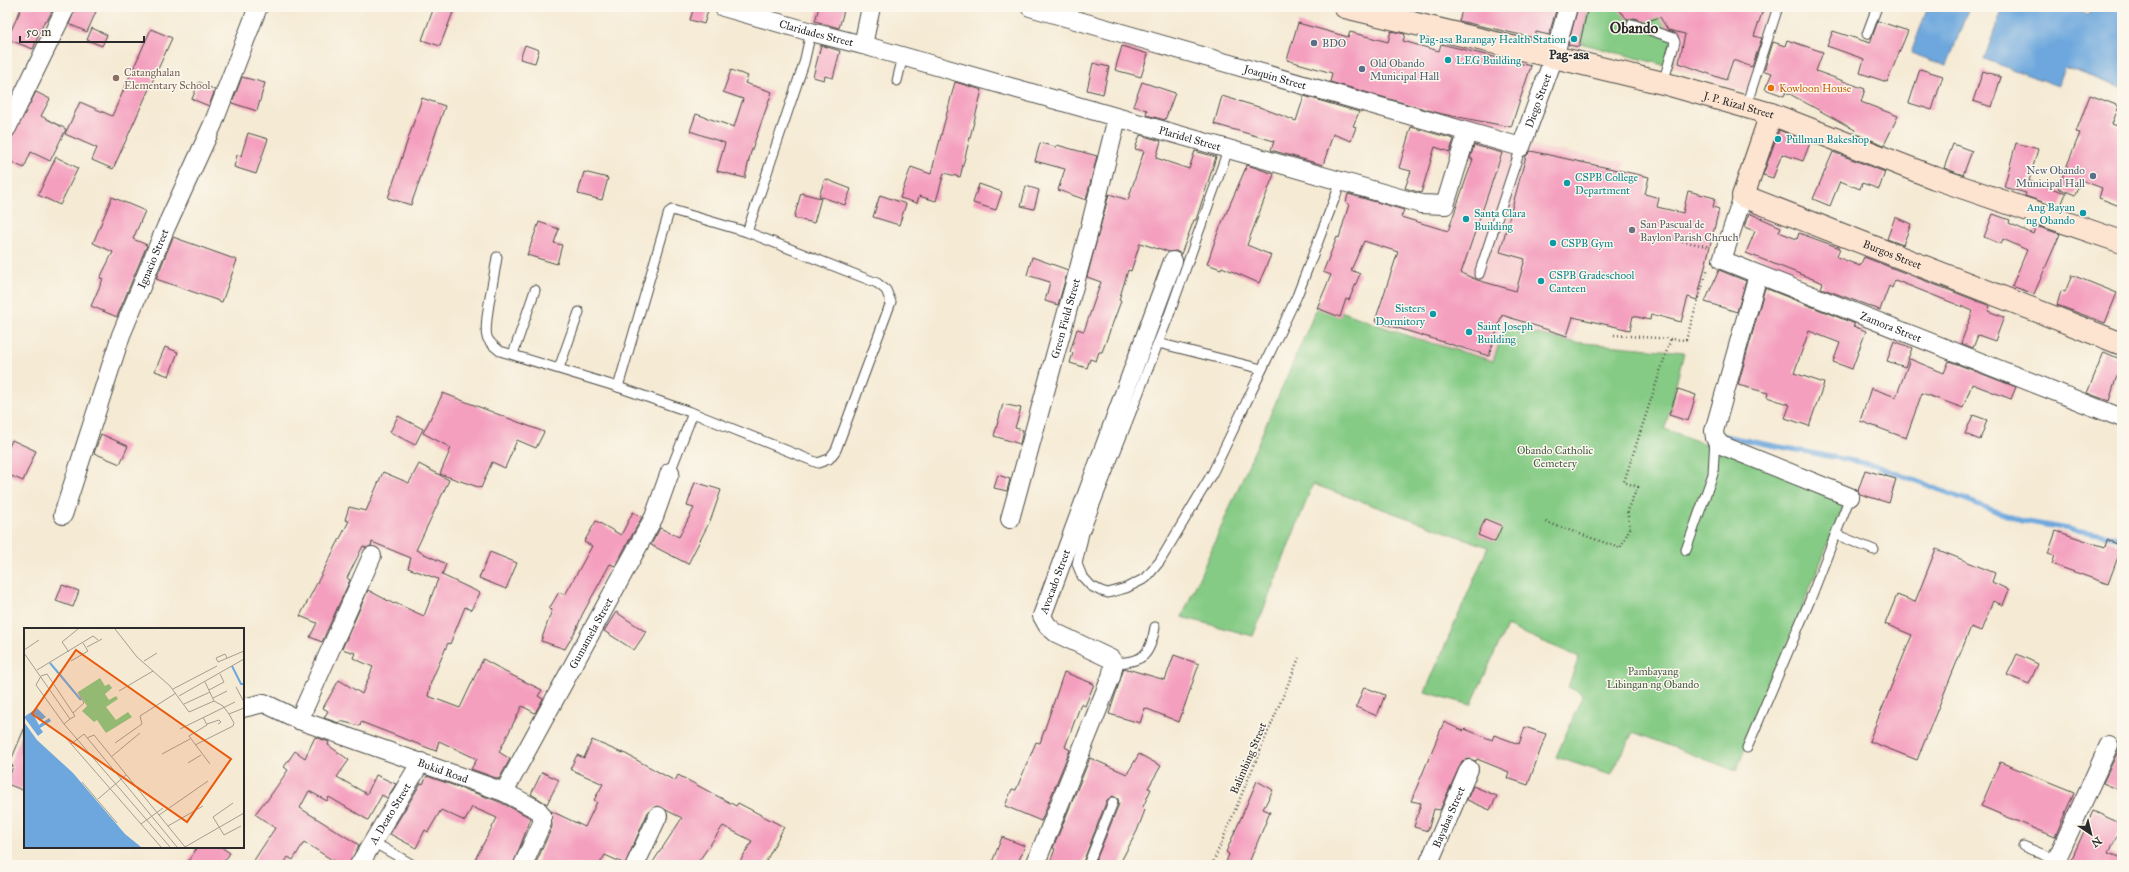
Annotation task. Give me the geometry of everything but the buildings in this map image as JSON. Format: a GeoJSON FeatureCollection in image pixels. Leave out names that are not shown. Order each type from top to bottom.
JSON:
{"type":"FeatureCollection","features":[{"type":"Feature","properties":{"kind":"main road","name":"J. P. Rizal Street"},"geometry":{"type":"LineString","coordinates":[[1345,7],[1663,83],[1771,114],[1935,178],[2122,242]]}},
{"type":"Feature","properties":{"kind":"main road"},"geometry":{"type":"LineString","coordinates":[[1741,195],[1771,114]]}},
{"type":"Feature","properties":{"kind":"main road","name":"Burgos Street"},"geometry":{"type":"LineString","coordinates":[[1741,195],[2122,344]]}},
{"type":"Feature","properties":{"kind":"street"},"geometry":{"type":"LineString","coordinates":[[7,128],[66,7]]}},
{"type":"Feature","properties":{"kind":"street","name":"Ignacio Street"},"geometry":{"type":"LineString","coordinates":[[63,515],[121,335],[166,227],[213,124],[258,7]]}},
{"type":"Feature","properties":{"kind":"street","name":"Claridades Street"},"geometry":{"type":"LineString","coordinates":[[723,7],[811,32],[864,44]]}},
{"type":"Feature","properties":{"kind":"street"},"geometry":{"type":"LineString","coordinates":[[864,44],[872,7]]}},
{"type":"Feature","properties":{"kind":"street","name":"Joaquin Street"},"geometry":{"type":"LineString","coordinates":[[1030,7],[1467,133],[1521,147]]}},
{"type":"Feature","properties":{"kind":"street","name":"Diego Street"},"geometry":{"type":"LineString","coordinates":[[1521,147],[1528,132],[1554,57],[1568,7]]}},
{"type":"Feature","properties":{"kind":"street","name":"Plaridel Street"},"geometry":{"type":"LineString","coordinates":[[864,44],[1228,150],[1421,204],[1445,205],[1467,133]]}},
{"type":"Feature","properties":{"kind":"street","name":"Green Field Street"},"geometry":{"type":"LineString","coordinates":[[1010,519],[1087,239],[1117,118]]}},
{"type":"Feature","properties":{"kind":"street","name":"Zamora Street"},"geometry":{"type":"LineString","coordinates":[[1741,195],[1722,260],[2122,418]]}},
{"type":"Feature","properties":{"kind":"street","name":"Avocado Street"},"geometry":{"type":"LineString","coordinates":[[1114,663],[1111,658],[1056,632],[1047,625],[1042,616],[1173,261]]}},
{"type":"Feature","properties":{"kind":"street"},"geometry":{"type":"LineString","coordinates":[[1758,275],[1714,431],[1715,438],[1721,445],[1850,497]]}},
{"type":"Feature","properties":{"kind":"street","name":"Gumamela Street"},"geometry":{"type":"LineString","coordinates":[[504,792],[654,517],[670,472]]}},
{"type":"Feature","properties":{"kind":"street"},"geometry":{"type":"LineString","coordinates":[[299,720],[372,556]]}},
{"type":"Feature","properties":{"kind":"street"},"geometry":{"type":"LineString","coordinates":[[1035,865],[1112,677],[1114,663]]}},
{"type":"Feature","properties":{"kind":"street","name":"Bukid Road"},"geometry":{"type":"LineString","coordinates":[[244,708],[264,703],[299,720],[340,733],[504,792],[538,810],[542,815],[542,823],[523,865]]}},
{"type":"Feature","properties":{"kind":"street"},"geometry":{"type":"LineString","coordinates":[[2055,862],[2109,745]]}},
{"type":"Feature","properties":{"kind":"street","name":"A. Deato Street"},"geometry":{"type":"LineString","coordinates":[[359,865],[421,762]]}},
{"type":"Feature","properties":{"kind":"street","name":"Bayabas Street"},"geometry":{"type":"LineString","coordinates":[[1428,865],[1470,769]]}},
{"type":"Feature","properties":{"kind":"street"},"geometry":{"type":"LineString","coordinates":[[634,865],[658,816]]}},
{"type":"Feature","properties":{"kind":"lane"},"geometry":{"type":"LineString","coordinates":[[1746,107],[1778,7]]}},
{"type":"Feature","properties":{"kind":"lane"},"geometry":{"type":"LineString","coordinates":[[1867,34],[1877,7]]}},
{"type":"Feature","properties":{"kind":"lane"},"geometry":{"type":"LineString","coordinates":[[1632,24],[1673,38],[1675,42],[1663,83]]}},
{"type":"Feature","properties":{"kind":"lane"},"geometry":{"type":"LineString","coordinates":[[747,232],[804,63],[811,32]]}},
{"type":"Feature","properties":{"kind":"lane"},"geometry":{"type":"LineString","coordinates":[[897,82],[903,56]]}},
{"type":"Feature","properties":{"kind":"lane"},"geometry":{"type":"LineString","coordinates":[[1479,274],[1521,147]]}},
{"type":"Feature","properties":{"kind":"lane"},"geometry":{"type":"LineString","coordinates":[[1228,150],[1158,343],[1084,533],[1077,564],[1082,576],[1091,586],[1108,593],[1126,588],[1146,578],[1160,561],[1213,472],[1297,296],[1341,182]]}},
{"type":"Feature","properties":{"kind":"lane"},"geometry":{"type":"LineString","coordinates":[[497,257],[487,322],[487,336],[496,348],[693,413],[818,463],[829,459],[836,450],[891,302],[886,290],[877,283],[747,232],[675,210],[670,212],[618,387]]}},
{"type":"Feature","properties":{"kind":"lane"},"geometry":{"type":"LineString","coordinates":[[513,354],[535,290]]}},
{"type":"Feature","properties":{"kind":"lane"},"geometry":{"type":"LineString","coordinates":[[559,368],[579,312]]}},
{"type":"Feature","properties":{"kind":"lane"},"geometry":{"type":"LineString","coordinates":[[1158,343],[1262,369]]}},
{"type":"Feature","properties":{"kind":"lane"},"geometry":{"type":"LineString","coordinates":[[670,472],[693,413]]}},
{"type":"Feature","properties":{"kind":"lane"},"geometry":{"type":"LineString","coordinates":[[1686,550],[1712,474],[1715,438]]}},
{"type":"Feature","properties":{"kind":"lane"},"geometry":{"type":"LineString","coordinates":[[1747,748],[1837,535],[1850,497]]}},
{"type":"Feature","properties":{"kind":"lane"},"geometry":{"type":"LineString","coordinates":[[1837,535],[1874,550]]}},
{"type":"Feature","properties":{"kind":"lane"},"geometry":{"type":"LineString","coordinates":[[1114,663],[1135,662],[1143,658],[1152,643],[1155,628]]}},
{"type":"Feature","properties":{"kind":"lane"},"geometry":{"type":"LineString","coordinates":[[1088,865],[1113,802]]}},
{"type":"Feature","properties":{"kind":"lane"},"geometry":{"type":"LineString","coordinates":[[373,842],[413,865]]}},
{"type":"Feature","properties":{"kind":"lane"},"geometry":{"type":"LineString","coordinates":[[2023,846],[2055,862]]}},
{"type":"Feature","properties":{"kind":"path"},"geometry":{"type":"LineString","coordinates":[[1659,236],[1712,248]]}},
{"type":"Feature","properties":{"kind":"path"},"geometry":{"type":"LineString","coordinates":[[1614,335],[1686,340],[1709,264]]}},
{"type":"Feature","properties":{"kind":"path"},"geometry":{"type":"LineString","coordinates":[[1546,522],[1620,548],[1630,528],[1627,510],[1638,487],[1624,482],[1671,338]]}},
{"type":"Feature","properties":{"kind":"path","name":"Balimbing Street"},"geometry":{"type":"LineString","coordinates":[[1212,865],[1299,658]]}},
{"type":"Feature","properties":{"kind":"shaded area"},"geometry":{"type":"Polygon","coordinates":[[[1675,7],[1775,7],[1747,93],[1672,67],[1689,12],[1675,7]]]}},
{"type":"Feature","properties":{"kind":"shaded area"},"geometry":{"type":"Polygon","coordinates":[[[1479,137],[1625,162],[1573,342],[1505,327],[1493,361],[1411,337],[1479,137]]]}},
{"type":"Feature","properties":{"kind":"green space"},"geometry":{"type":"Polygon","coordinates":[[[1589,7],[1666,7],[1687,12],[1671,67],[1580,43],[1589,7]]]}},
{"type":"Feature","properties":{"kind":"green space","name":"Obando Catholic Cemetery"},"geometry":{"type":"Polygon","coordinates":[[[1319,303],[1411,337],[1493,361],[1505,327],[1573,342],[1684,352],[1665,429],[1847,497],[1736,771],[1633,732],[1611,775],[1556,757],[1583,694],[1568,687],[1579,657],[1507,626],[1471,705],[1425,692],[1488,547],[1313,484],[1253,636],[1182,617],[1319,303]]]}},
{"type":"Feature","properties":{"kind":"water"},"geometry":{"type":"Polygon","coordinates":[[[1928,7],[1969,7],[1947,66],[1911,53],[1928,7]]]}},
{"type":"Feature","properties":{"kind":"water"},"geometry":{"type":"Polygon","coordinates":[[[2003,7],[2067,7],[2089,15],[2092,7],[2122,7],[2122,88],[2065,67],[2058,86],[1984,59],[2003,7]]]}},
{"type":"Feature","properties":{"kind":"waterway"},"geometry":{"type":"LineString","coordinates":[[1719,435],[1874,465],[2022,521],[2122,538]]}},
{"type":"Feature","properties":{"kind":"place","name":"Pag-asa Barangay Health Station"},"geometry":{"type":"Point","coordinates":[1574,39]}},
{"type":"Feature","properties":{"kind":"place","name":"BDO"},"geometry":{"type":"Point","coordinates":[1314,43]}},
{"type":"Feature","properties":{"kind":"place","name":"LEG Building"},"geometry":{"type":"Point","coordinates":[1448,60]}},
{"type":"Feature","properties":{"kind":"place","name":"Old Obando Municipal Hall"},"geometry":{"type":"Point","coordinates":[1362,69]}},
{"type":"Feature","properties":{"kind":"place","name":"Catanghalan Elementary School"},"geometry":{"type":"Point","coordinates":[116,78]}},
{"type":"Feature","properties":{"kind":"place","name":"Kowloon House"},"geometry":{"type":"Point","coordinates":[1771,88]}},
{"type":"Feature","properties":{"kind":"place","name":"Pullman Bakeshop"},"geometry":{"type":"Point","coordinates":[1778,139]}},
{"type":"Feature","properties":{"kind":"place","name":"New Obando Municipal Hall"},"geometry":{"type":"Point","coordinates":[2093,176]}},
{"type":"Feature","properties":{"kind":"place","name":"CSPB College Department"},"geometry":{"type":"Point","coordinates":[1567,183]}},
{"type":"Feature","properties":{"kind":"place","name":"Ang Bayan ng Obando"},"geometry":{"type":"Point","coordinates":[2083,213]}},
{"type":"Feature","properties":{"kind":"place","name":"Santa Clara Building"},"geometry":{"type":"Point","coordinates":[1466,219]}},
{"type":"Feature","properties":{"kind":"place","name":"San Pascual de Baylon Parish Chruch"},"geometry":{"type":"Point","coordinates":[1632,230]}},
{"type":"Feature","properties":{"kind":"place","name":"CSPB Gym"},"geometry":{"type":"Point","coordinates":[1553,243]}},
{"type":"Feature","properties":{"kind":"place","name":"CSPB Gradeschool Canteen"},"geometry":{"type":"Point","coordinates":[1541,281]}},
{"type":"Feature","properties":{"kind":"place","name":"Sisters Dormitory"},"geometry":{"type":"Point","coordinates":[1433,314]}},
{"type":"Feature","properties":{"kind":"place","name":"Saint Joseph Building"},"geometry":{"type":"Point","coordinates":[1469,332]}},
{"type":"Feature","properties":{"kind":"district","name":"Obando"},"geometry":{"type":"Point","coordinates":[1634,28]}},
{"type":"Feature","properties":{"kind":"district","name":"Pag-asa"},"geometry":{"type":"Point","coordinates":[1569,54]}},
{"type":"Feature","properties":{"kind":"park label","name":"Pambayang Libingan ng Obando"},"geometry":{"type":"Point","coordinates":[1653,677]}}]}
